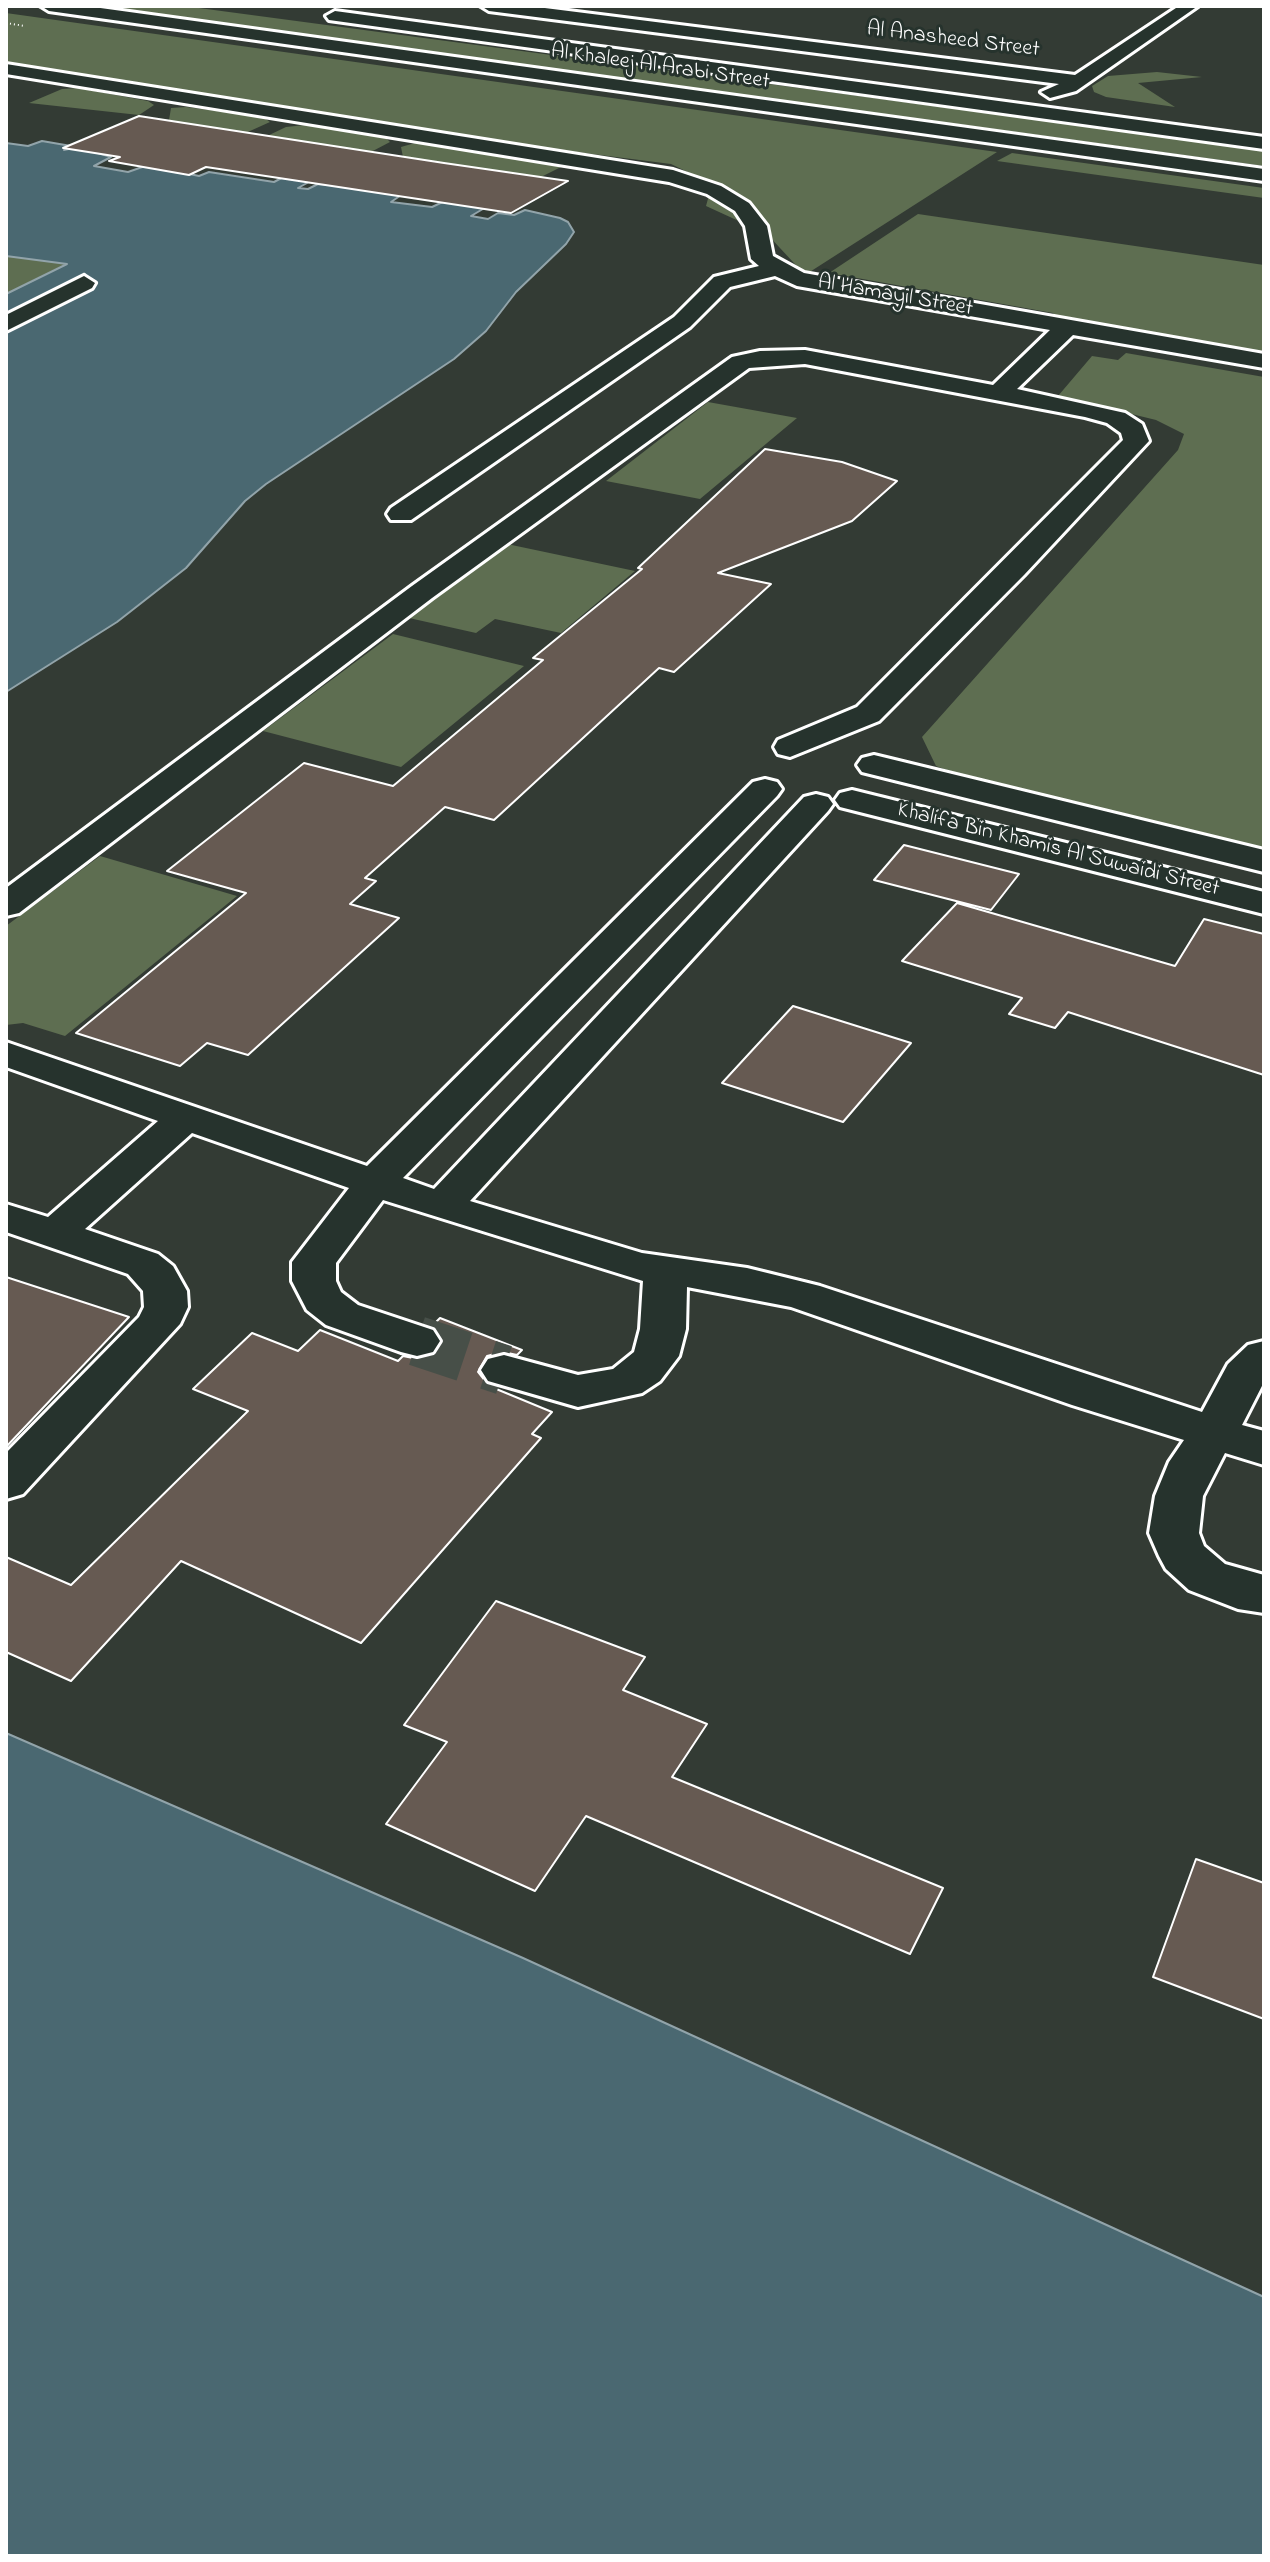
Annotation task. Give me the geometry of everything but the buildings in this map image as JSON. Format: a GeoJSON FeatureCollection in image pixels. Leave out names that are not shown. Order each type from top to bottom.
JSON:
{"type":"FeatureCollection","features":[{"type":"Feature","properties":{"kind":"main road","name":"Al Khaleej Al Arabi Street"},"geometry":{"type":"LineString","coordinates":[[49,6],[1264,175]]}},
{"type":"Feature","properties":{"kind":"main road","name":"Al Anasheed Street"},"geometry":{"type":"LineString","coordinates":[[489,6],[1074,84]]}},
{"type":"Feature","properties":{"kind":"main road"},"geometry":{"type":"LineString","coordinates":[[1158,8],[1187,8]]}},
{"type":"Feature","properties":{"kind":"main road"},"geometry":{"type":"LineString","coordinates":[[1018,95],[1074,84],[1187,8]]}},
{"type":"Feature","properties":{"kind":"main road","name":"Al Khaleej Al Arabi Street"},"geometry":{"type":"LineString","coordinates":[[319,14],[1264,143]]}},
{"type":"Feature","properties":{"kind":"main road"},"geometry":{"type":"LineString","coordinates":[[469,33],[512,34],[1264,124]]}},
{"type":"Feature","properties":{"kind":"main road"},"geometry":{"type":"LineString","coordinates":[[6,69],[575,159],[695,183],[742,207],[756,230],[758,251],[775,269],[722,282],[682,322],[401,514]]}},
{"type":"Feature","properties":{"kind":"main road"},"geometry":{"type":"LineString","coordinates":[[1074,84],[1084,104]]}},
{"type":"Feature","properties":{"kind":"main road"},"geometry":{"type":"LineString","coordinates":[[575,159],[558,171],[612,187]]}},
{"type":"Feature","properties":{"kind":"main road"},"geometry":{"type":"LineString","coordinates":[[726,224],[756,230]]}},
{"type":"Feature","properties":{"kind":"main road","name":"Al Hamayil Street"},"geometry":{"type":"LineString","coordinates":[[775,269],[797,279],[836,288],[1264,361]]}},
{"type":"Feature","properties":{"kind":"main road"},"geometry":{"type":"LineString","coordinates":[[6,324],[84,283]]}},
{"type":"Feature","properties":{"kind":"main road"},"geometry":{"type":"LineString","coordinates":[[1000,392],[1067,327]]}},
{"type":"Feature","properties":{"kind":"main road"},"geometry":{"type":"LineString","coordinates":[[6,905],[422,592],[728,369],[760,358],[805,357],[1000,392],[1116,418],[1133,429],[1136,441],[1014,569],[868,714],[759,761],[754,775],[765,789],[375,1182],[314,1262],[314,1281],[323,1300],[342,1315],[417,1341]]}},
{"type":"Feature","properties":{"kind":"main road"},"geometry":{"type":"LineString","coordinates":[[442,1206],[834,802],[876,785],[879,778],[870,761],[868,714]]}},
{"type":"Feature","properties":{"kind":"main road","name":"Khalifa Bin Khamis Al Suwaidi Street"},"geometry":{"type":"LineString","coordinates":[[790,747],[831,746],[870,761],[1264,861]]}},
{"type":"Feature","properties":{"kind":"main road","name":"Khalifa Bin Khamis Al Suwaidi Street"},"geometry":{"type":"LineString","coordinates":[[765,789],[786,800],[834,802],[1264,903]]}},
{"type":"Feature","properties":{"kind":"main road"},"geometry":{"type":"LineString","coordinates":[[6,1054],[442,1206],[638,1266],[747,1282],[804,1296],[1088,1394],[1264,1448]]}},
{"type":"Feature","properties":{"kind":"main road"},"geometry":{"type":"LineString","coordinates":[[54,1234],[185,1118]]}},
{"type":"Feature","properties":{"kind":"main road"},"geometry":{"type":"LineString","coordinates":[[6,1217],[143,1264],[157,1276],[165,1291],[166,1307],[158,1324],[6,1482]]}},
{"type":"Feature","properties":{"kind":"main road"},"geometry":{"type":"LineString","coordinates":[[504,1370],[578,1391],[626,1382],[644,1370],[656,1356],[663,1329],[666,1271]]}},
{"type":"Feature","properties":{"kind":"main road"},"geometry":{"type":"LineString","coordinates":[[1264,1356],[1244,1375],[1215,1432],[1193,1462],[1179,1496],[1174,1533],[1184,1556],[1207,1577],[1238,1590],[1264,1594]]}},
{"type":"Feature","properties":{"kind":"green space"},"geometry":{"type":"Polygon","coordinates":[[[93,6],[184,6],[1264,150],[1264,166],[93,6]]]}},
{"type":"Feature","properties":{"kind":"green space"},"geometry":{"type":"Polygon","coordinates":[[[6,13],[997,152],[805,275],[767,234],[706,206],[712,184],[671,164],[474,139],[6,66],[6,13]]]}},
{"type":"Feature","properties":{"kind":"green space"},"geometry":{"type":"Polygon","coordinates":[[[1157,72],[1202,77],[1138,83],[1175,107],[1106,97],[1094,92],[1092,86],[1108,76],[1157,72]]]}},
{"type":"Feature","properties":{"kind":"green space"},"geometry":{"type":"Polygon","coordinates":[[[78,88],[148,101],[154,105],[139,115],[29,103],[62,89],[78,88]]]}},
{"type":"Feature","properties":{"kind":"green space"},"geometry":{"type":"Polygon","coordinates":[[[186,107],[263,117],[270,122],[230,140],[157,129],[169,120],[171,108],[186,107]]]}},
{"type":"Feature","properties":{"kind":"green space"},"geometry":{"type":"Polygon","coordinates":[[[305,125],[386,138],[390,142],[369,153],[265,137],[286,127],[305,125]]]}},
{"type":"Feature","properties":{"kind":"green space"},"geometry":{"type":"Polygon","coordinates":[[[415,143],[556,163],[561,167],[541,177],[403,157],[401,147],[415,143]]]}},
{"type":"Feature","properties":{"kind":"green space"},"geometry":{"type":"Polygon","coordinates":[[[1012,153],[1264,188],[1264,198],[997,161],[1012,153]]]}},
{"type":"Feature","properties":{"kind":"green space"},"geometry":{"type":"Polygon","coordinates":[[[918,214],[1264,265],[1264,358],[1061,324],[1053,313],[829,273],[918,214]]]}},
{"type":"Feature","properties":{"kind":"green space"},"geometry":{"type":"Polygon","coordinates":[[[6,256],[48,259],[67,263],[6,294],[6,256]]]}},
{"type":"Feature","properties":{"kind":"green space"},"geometry":{"type":"Polygon","coordinates":[[[1126,353],[1264,377],[1264,852],[990,787],[936,766],[922,737],[1178,450],[1184,434],[1156,420],[1058,396],[1092,356],[1118,360],[1126,353]]]}},
{"type":"Feature","properties":{"kind":"green space"},"geometry":{"type":"Polygon","coordinates":[[[708,402],[797,418],[700,499],[606,481],[708,402]]]}},
{"type":"Feature","properties":{"kind":"green space"},"geometry":{"type":"Polygon","coordinates":[[[507,544],[635,571],[561,633],[495,619],[476,633],[409,618],[507,544]]]}},
{"type":"Feature","properties":{"kind":"green space"},"geometry":{"type":"Polygon","coordinates":[[[393,634],[524,666],[401,767],[263,731],[393,634]]]}},
{"type":"Feature","properties":{"kind":"green space"},"geometry":{"type":"Polygon","coordinates":[[[100,856],[237,896],[65,1036],[23,1023],[6,1025],[6,926],[100,856]]]}},
{"type":"Feature","properties":{"kind":"water"},"geometry":{"type":"Polygon","coordinates":[[[42,141],[71,146],[64,150],[78,147],[111,157],[94,166],[128,172],[148,165],[199,176],[209,172],[274,182],[287,175],[316,178],[298,188],[308,189],[318,184],[407,191],[391,202],[432,207],[447,200],[488,206],[471,216],[488,219],[498,213],[514,215],[525,210],[560,218],[568,222],[574,232],[566,244],[516,292],[486,331],[454,359],[266,484],[245,501],[186,568],[117,622],[6,692],[6,294],[67,264],[6,256],[6,143],[28,146],[42,141]]]}},
{"type":"Feature","properties":{"kind":"water"},"geometry":{"type":"Polygon","coordinates":[[[6,1733],[523,1958],[1264,2297],[1264,2556],[6,2556],[6,1733]]]}},
{"type":"Feature","properties":{"kind":"tunnel"},"geometry":{"type":"LineString","coordinates":[[417,1341],[504,1370]]}}]}
